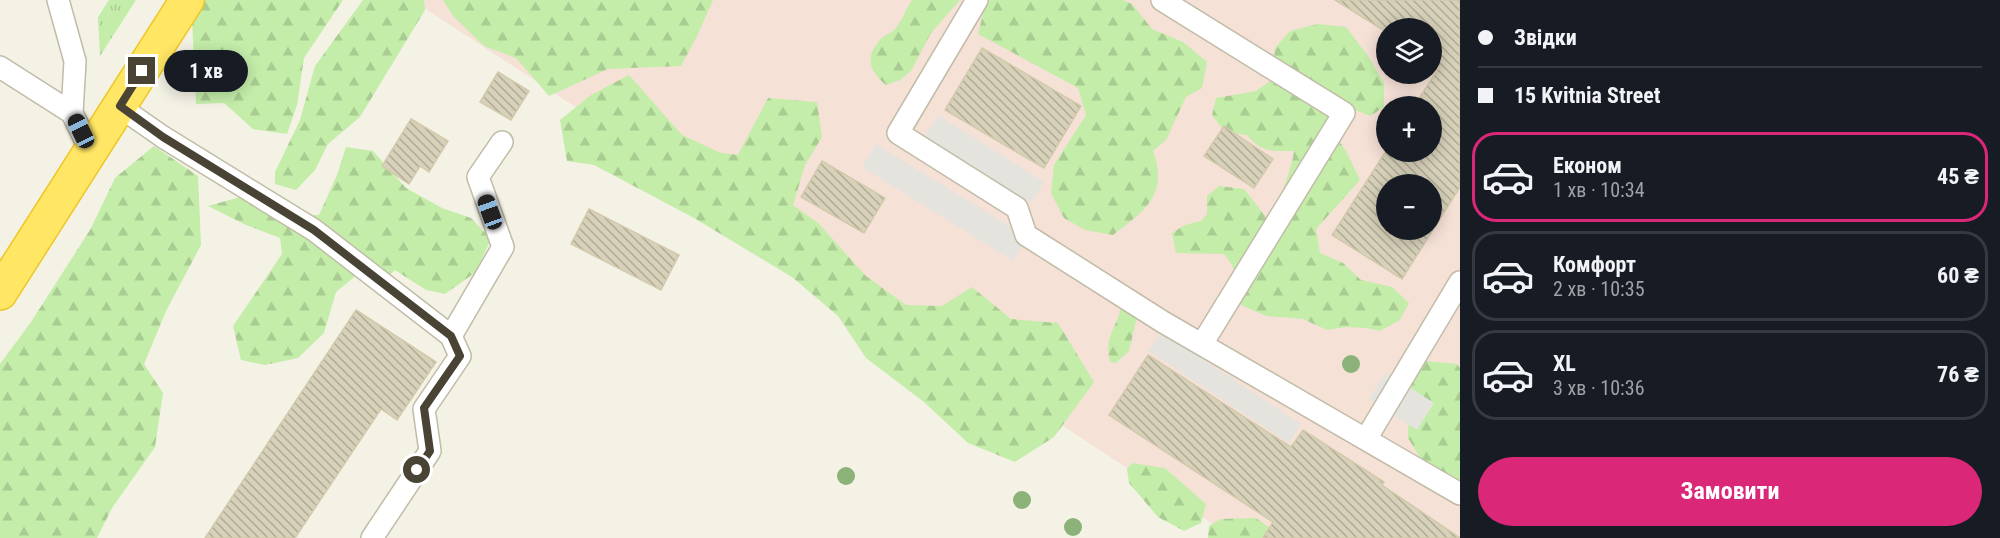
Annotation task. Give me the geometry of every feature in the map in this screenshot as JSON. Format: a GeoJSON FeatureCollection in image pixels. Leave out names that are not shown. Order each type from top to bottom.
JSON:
{"type":"FeatureCollection","features":[{"type":"Feature","properties":{"kind":"highway"},"geometry":{"type":"LineString","coordinates":[[0,293],[187,0]]}},
{"type":"Feature","properties":{"kind":"lane"},"geometry":{"type":"LineString","coordinates":[[58,0],[75,61],[72,113],[90,150]]}},
{"type":"Feature","properties":{"kind":"lane"},"geometry":{"type":"LineString","coordinates":[[976,0],[898,133],[1017,208],[1026,235],[1163,322],[1460,494]]}},
{"type":"Feature","properties":{"kind":"lane"},"geometry":{"type":"LineString","coordinates":[[1162,0],[1344,113],[1202,344]]}},
{"type":"Feature","properties":{"kind":"lane"},"geometry":{"type":"LineString","coordinates":[[0,67],[72,113]]}},
{"type":"Feature","properties":{"kind":"lane"},"geometry":{"type":"LineString","coordinates":[[120,106],[163,137],[314,230],[451,336],[460,356],[424,408],[430,451],[372,538]]}},
{"type":"Feature","properties":{"kind":"lane"},"geometry":{"type":"LineString","coordinates":[[451,336],[503,247],[478,177],[502,142]]}},
{"type":"Feature","properties":{"kind":"lane"},"geometry":{"type":"LineString","coordinates":[[1366,439],[1460,282]]}},
{"type":"Feature","properties":{"kind":"shaded area"},"geometry":{"type":"Polygon","coordinates":[[[412,0],[1460,0],[1460,538],[1234,538],[412,0]]]}},
{"type":"Feature","properties":{"kind":"shaded area"},"geometry":{"type":"Polygon","coordinates":[[[938,115],[1044,182],[1031,203],[925,137],[938,115]]]}},
{"type":"Feature","properties":{"kind":"shaded area"},"geometry":{"type":"Polygon","coordinates":[[[876,144],[1027,237],[1013,261],[862,167],[876,144]]]}},
{"type":"Feature","properties":{"kind":"shaded area"},"geometry":{"type":"Polygon","coordinates":[[[1161,332],[1301,424],[1289,443],[1148,351],[1161,332]]]}},
{"type":"Feature","properties":{"kind":"shaded area"},"geometry":{"type":"Polygon","coordinates":[[[1386,372],[1434,403],[1417,430],[1369,399],[1386,372]]]}},
{"type":"Feature","properties":{"kind":"green space"},"geometry":{"type":"Polygon","coordinates":[[[109,0],[136,0],[100,56],[98,17],[109,0]]]}},
{"type":"Feature","properties":{"kind":"green space"},"geometry":{"type":"Polygon","coordinates":[[[205,0],[343,0],[304,58],[297,105],[287,134],[253,129],[224,103],[196,104],[192,18],[205,0]]]}},
{"type":"Feature","properties":{"kind":"green space"},"geometry":{"type":"Polygon","coordinates":[[[363,0],[424,0],[425,10],[360,117],[328,144],[315,170],[296,190],[275,184],[275,172],[300,120],[315,66],[363,0]]]}},
{"type":"Feature","properties":{"kind":"green space"},"geometry":{"type":"Polygon","coordinates":[[[443,0],[713,0],[681,66],[608,69],[549,96],[516,58],[484,46],[453,16],[443,0]]]}},
{"type":"Feature","properties":{"kind":"green space"},"geometry":{"type":"Polygon","coordinates":[[[912,0],[960,0],[931,33],[911,71],[900,80],[886,85],[875,74],[871,56],[883,37],[897,26],[912,0]]]}},
{"type":"Feature","properties":{"kind":"green space"},"geometry":{"type":"Polygon","coordinates":[[[990,0],[1123,0],[1132,4],[1152,29],[1183,42],[1207,62],[1202,88],[1186,97],[1166,140],[1153,151],[1158,179],[1151,200],[1135,218],[1113,235],[1085,230],[1064,218],[1051,193],[1054,165],[1086,115],[1078,88],[978,34],[985,6],[990,0]]]}},
{"type":"Feature","properties":{"kind":"green space"},"geometry":{"type":"Polygon","coordinates":[[[1318,24],[1346,27],[1376,70],[1376,84],[1384,84],[1384,96],[1376,96],[1376,112],[1370,116],[1340,104],[1330,128],[1346,151],[1360,180],[1316,229],[1320,253],[1343,263],[1361,280],[1392,287],[1409,303],[1400,320],[1380,331],[1346,327],[1327,330],[1303,319],[1266,316],[1241,305],[1235,272],[1224,254],[1176,253],[1172,233],[1185,225],[1201,221],[1207,214],[1207,196],[1219,186],[1244,189],[1266,217],[1276,203],[1288,177],[1294,151],[1268,150],[1252,141],[1247,135],[1225,132],[1212,115],[1216,98],[1256,91],[1272,80],[1275,48],[1290,31],[1318,24]]]}},
{"type":"Feature","properties":{"kind":"green space"},"geometry":{"type":"Polygon","coordinates":[[[629,75],[682,135],[721,153],[738,155],[768,98],[817,102],[822,137],[805,165],[793,205],[818,223],[866,276],[906,305],[942,306],[972,287],[1011,319],[1058,323],[1094,382],[1054,437],[1015,462],[968,443],[924,402],[866,358],[838,316],[792,277],[694,218],[594,165],[567,161],[560,120],[591,95],[629,75]]]}},
{"type":"Feature","properties":{"kind":"green space"},"geometry":{"type":"Polygon","coordinates":[[[154,146],[198,176],[201,245],[167,309],[144,364],[163,393],[155,447],[112,508],[97,538],[0,538],[0,364],[31,322],[90,230],[115,178],[154,146]]]}},
{"type":"Feature","properties":{"kind":"green space"},"geometry":{"type":"Polygon","coordinates":[[[346,147],[373,151],[406,188],[442,208],[471,218],[491,239],[476,272],[445,294],[426,290],[395,270],[379,285],[358,274],[336,292],[324,333],[298,358],[265,365],[241,360],[233,326],[282,254],[280,238],[246,225],[208,206],[244,196],[293,216],[319,215],[337,175],[346,147]]]}},
{"type":"Feature","properties":{"kind":"green space"},"geometry":{"type":"Polygon","coordinates":[[[1120,299],[1137,317],[1129,351],[1116,363],[1110,362],[1108,352],[1111,335],[1119,315],[1120,299]]]}},
{"type":"Feature","properties":{"kind":"green space"},"geometry":{"type":"Polygon","coordinates":[[[1426,361],[1457,364],[1460,368],[1460,482],[1428,470],[1408,438],[1410,375],[1426,361]]]}},
{"type":"Feature","properties":{"kind":"green space"},"geometry":{"type":"Polygon","coordinates":[[[1132,463],[1165,468],[1206,504],[1201,523],[1184,531],[1158,517],[1129,483],[1127,469],[1132,463]]]}},
{"type":"Feature","properties":{"kind":"green space"},"geometry":{"type":"Polygon","coordinates":[[[1256,518],[1274,531],[1277,538],[1208,538],[1209,526],[1221,519],[1256,518]]]}},
{"type":"Feature","properties":{"kind":"building"},"geometry":{"type":"Polygon","coordinates":[[[1335,0],[1460,0],[1460,187],[1442,216],[1442,174],[1376,174],[1376,240],[1427,240],[1402,279],[1332,235],[1379,162],[1442,162],[1442,96],[1420,96],[1428,84],[1442,84],[1442,18],[1376,18],[1376,26],[1335,0]]]}},
{"type":"Feature","properties":{"kind":"building"},"geometry":{"type":"Polygon","coordinates":[[[982,48],[1081,106],[1044,168],[945,110],[982,48]]]}},
{"type":"Feature","properties":{"kind":"building"},"geometry":{"type":"Polygon","coordinates":[[[498,72],[529,91],[511,120],[480,102],[498,72]]]}},
{"type":"Feature","properties":{"kind":"building"},"geometry":{"type":"Polygon","coordinates":[[[411,119],[448,141],[429,172],[420,166],[409,184],[382,166],[411,119]]]}},
{"type":"Feature","properties":{"kind":"building"},"geometry":{"type":"Polygon","coordinates":[[[1224,126],[1273,159],[1254,188],[1204,156],[1224,126]]]}},
{"type":"Feature","properties":{"kind":"building"},"geometry":{"type":"Polygon","coordinates":[[[822,161],[885,198],[864,233],[801,197],[822,161]]]}},
{"type":"Feature","properties":{"kind":"building"},"geometry":{"type":"Polygon","coordinates":[[[589,209],[679,255],[661,290],[571,244],[589,209]]]}},
{"type":"Feature","properties":{"kind":"building"},"geometry":{"type":"Polygon","coordinates":[[[356,310],[436,362],[397,420],[381,409],[295,538],[205,538],[356,310]]]}},
{"type":"Feature","properties":{"kind":"building"},"geometry":{"type":"Polygon","coordinates":[[[1148,355],[1291,447],[1303,430],[1384,482],[1382,485],[1460,538],[1263,538],[1273,522],[1109,415],[1148,355]]]}},
{"type":"Feature","properties":{"kind":"route"},"geometry":{"type":"LineString","coordinates":[[142,71],[120,106],[163,137],[314,230],[451,336],[460,356],[424,408],[430,451],[417,470]]}}]}
